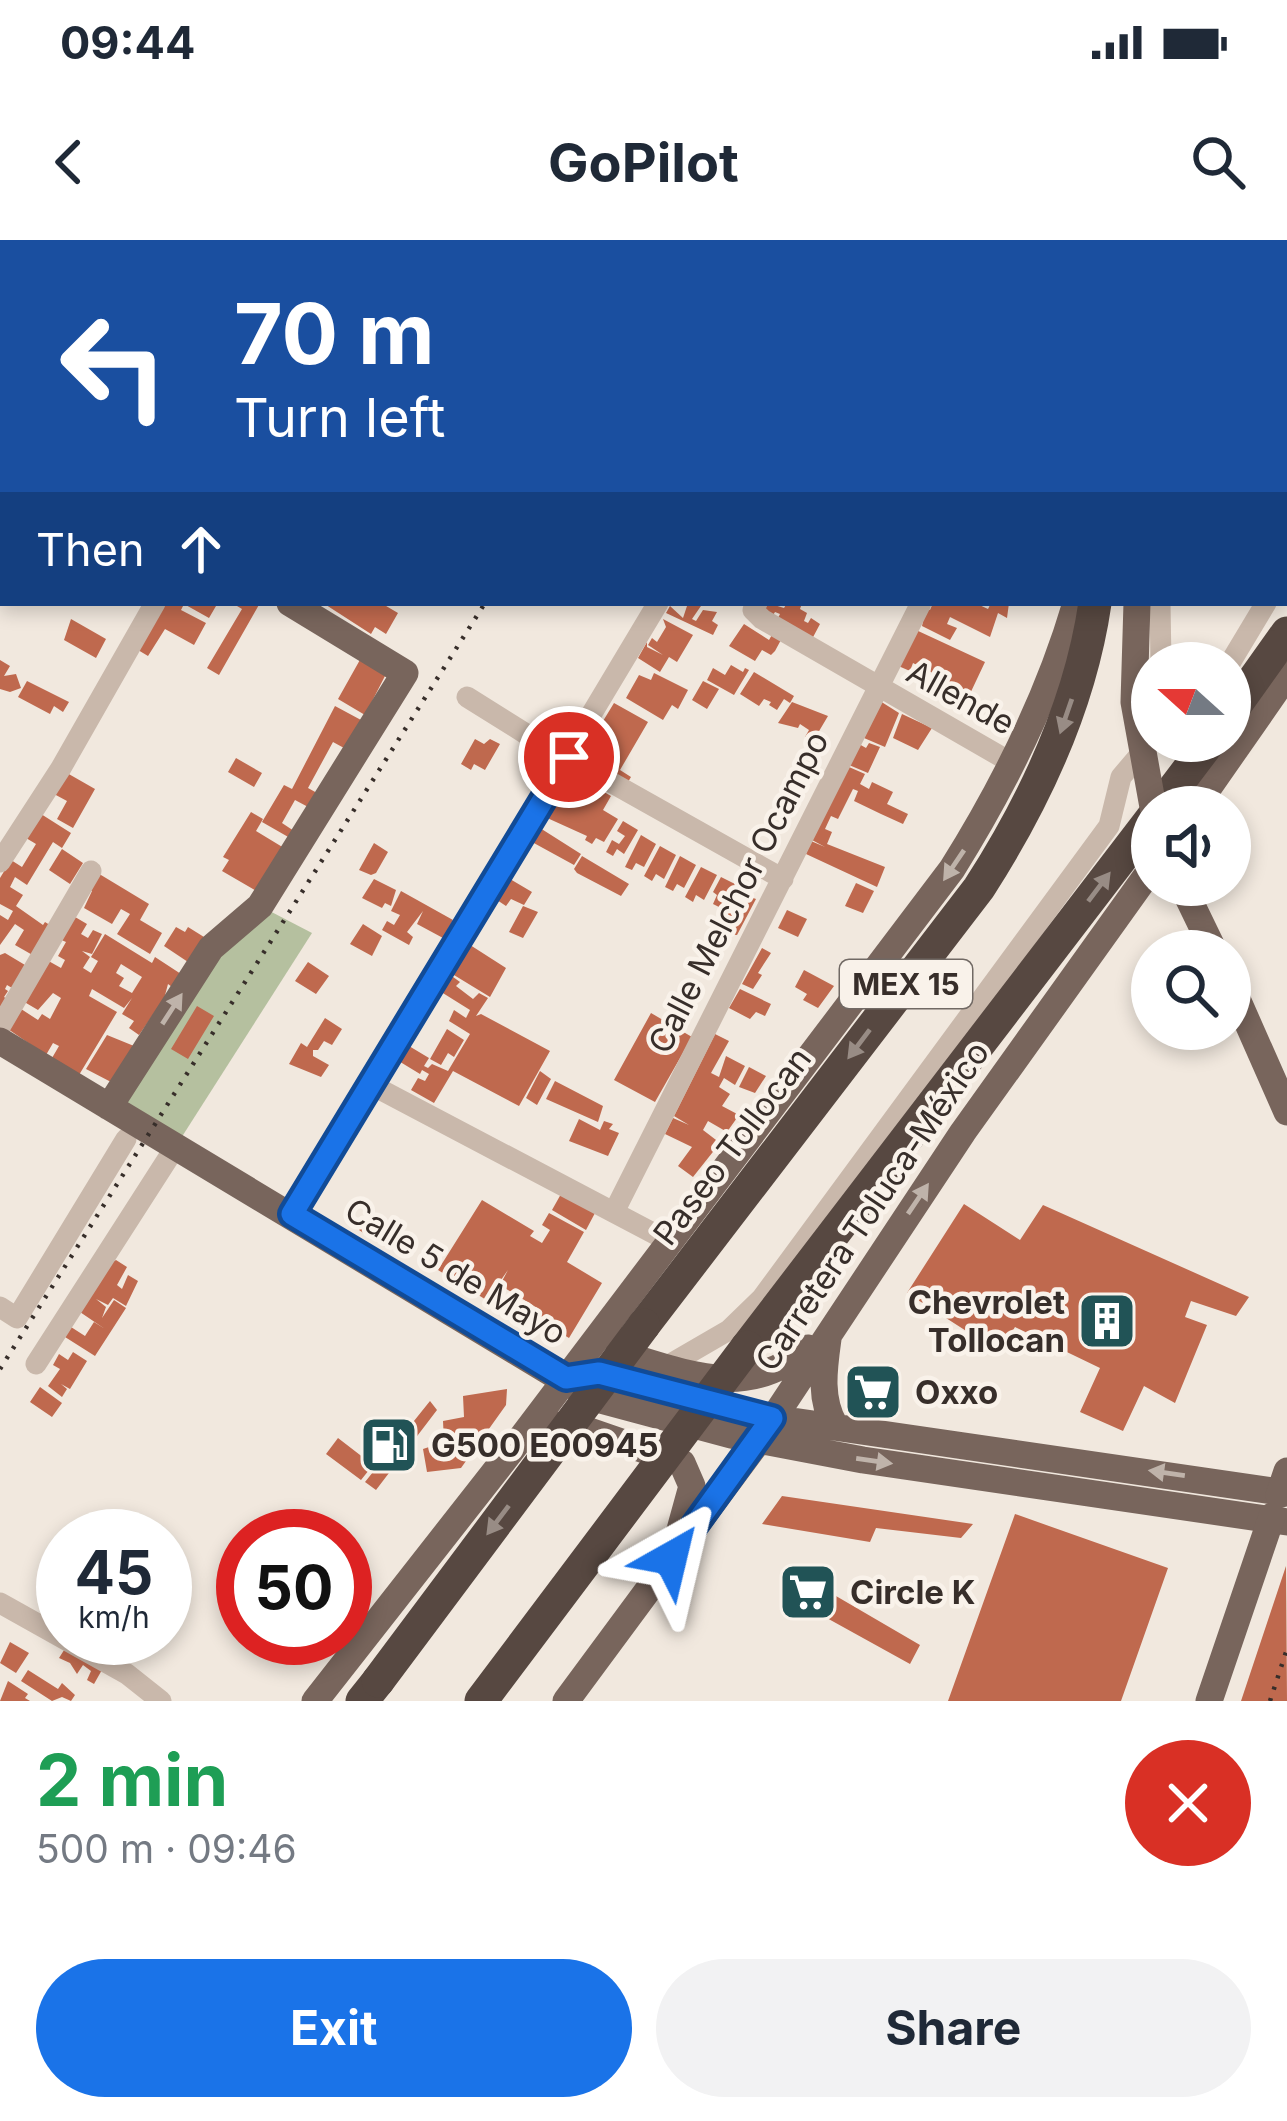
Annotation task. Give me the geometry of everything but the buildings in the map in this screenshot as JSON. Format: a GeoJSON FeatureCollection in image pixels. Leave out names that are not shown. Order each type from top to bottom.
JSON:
{"type":"FeatureCollection","features":[{"type":"Feature","properties":{"kind":"highway","name":"Paseo Tollocan"},"geometry":{"type":"LineString","coordinates":[[370,1691],[628,1321],[979,888],[1003,852],[1059,737],[1094,606]]}},
{"type":"Feature","properties":{"kind":"highway"},"geometry":{"type":"LineString","coordinates":[[1251,684],[1287,633]]}},
{"type":"Feature","properties":{"kind":"highway"},"geometry":{"type":"LineString","coordinates":[[1179,786],[1206,762]]}},
{"type":"Feature","properties":{"kind":"highway","name":"MEX 15"},"geometry":{"type":"LineString","coordinates":[[481,1701],[1131,845]]}},
{"type":"Feature","properties":{"kind":"main road"},"geometry":{"type":"LineString","coordinates":[[109,1107],[211,948],[260,906],[405,673],[295,606]]}},
{"type":"Feature","properties":{"kind":"main road"},"geometry":{"type":"LineString","coordinates":[[315,1701],[566,1378],[628,1321],[670,1242],[952,869],[1012,763],[1061,651],[1075,606]]}},
{"type":"Feature","properties":{"kind":"main road"},"geometry":{"type":"LineString","coordinates":[[1137,606],[1134,702],[1152,786]]}},
{"type":"Feature","properties":{"kind":"main road"},"geometry":{"type":"LineString","coordinates":[[1251,715],[1287,675]]}},
{"type":"Feature","properties":{"kind":"main road","name":"Carretera Toluca-México"},"geometry":{"type":"LineString","coordinates":[[566,1701],[766,1429],[963,1132],[1131,897]]}},
{"type":"Feature","properties":{"kind":"main road"},"geometry":{"type":"LineString","coordinates":[[1251,1031],[1287,1112]]}},
{"type":"Feature","properties":{"kind":"main road","name":"Calle 5 de Mayo"},"geometry":{"type":"LineString","coordinates":[[0,1041],[593,1398],[766,1429]]}},
{"type":"Feature","properties":{"kind":"main road"},"geometry":{"type":"LineString","coordinates":[[628,1321],[613,1331],[623,1350],[729,1380],[754,1379],[788,1364],[830,1329]]}},
{"type":"Feature","properties":{"kind":"main road"},"geometry":{"type":"LineString","coordinates":[[830,1329],[823,1376],[835,1426]]}},
{"type":"Feature","properties":{"kind":"main road"},"geometry":{"type":"LineString","coordinates":[[522,1437],[547,1426],[575,1426],[682,1462],[692,1495],[671,1558]]}},
{"type":"Feature","properties":{"kind":"main road"},"geometry":{"type":"LineString","coordinates":[[766,1429],[835,1426],[1287,1492]]}},
{"type":"Feature","properties":{"kind":"main road"},"geometry":{"type":"LineString","coordinates":[[766,1429],[862,1460],[1287,1522]]}},
{"type":"Feature","properties":{"kind":"main road"},"geometry":{"type":"LineString","coordinates":[[1209,1701],[1287,1471]]}},
{"type":"Feature","properties":{"kind":"street"},"geometry":{"type":"LineString","coordinates":[[0,862],[61,768],[153,606]]}},
{"type":"Feature","properties":{"kind":"street"},"geometry":{"type":"LineString","coordinates":[[292,1214],[656,606]]}},
{"type":"Feature","properties":{"kind":"street","name":"Allende"},"geometry":{"type":"LineString","coordinates":[[755,606],[753,610],[762,619],[1012,763]]}},
{"type":"Feature","properties":{"kind":"street","name":"Calle Melchor Ocampo"},"geometry":{"type":"LineString","coordinates":[[615,1210],[920,606]]}},
{"type":"Feature","properties":{"kind":"street"},"geometry":{"type":"LineString","coordinates":[[1160,606],[1161,642]]}},
{"type":"Feature","properties":{"kind":"street"},"geometry":{"type":"LineString","coordinates":[[1243,642],[1264,606]]}},
{"type":"Feature","properties":{"kind":"street"},"geometry":{"type":"LineString","coordinates":[[466,697],[783,879]]}},
{"type":"Feature","properties":{"kind":"street"},"geometry":{"type":"LineString","coordinates":[[667,1366],[729,1330],[762,1298],[1109,826],[1121,777],[1134,762]]}},
{"type":"Feature","properties":{"kind":"street"},"geometry":{"type":"LineString","coordinates":[[0,1028],[91,871]]}},
{"type":"Feature","properties":{"kind":"street"},"geometry":{"type":"LineString","coordinates":[[368,1083],[670,1242]]}},
{"type":"Feature","properties":{"kind":"street"},"geometry":{"type":"LineString","coordinates":[[0,1307],[17,1318],[126,1139]]}},
{"type":"Feature","properties":{"kind":"street"},"geometry":{"type":"LineString","coordinates":[[36,1364],[176,1146]]}},
{"type":"Feature","properties":{"kind":"street"},"geometry":{"type":"LineString","coordinates":[[0,1603],[127,1674],[161,1701]]}},
{"type":"Feature","properties":{"kind":"green space"},"geometry":{"type":"Polygon","coordinates":[[[260,906],[312,933],[176,1146],[109,1107],[211,948],[260,906]]]}},
{"type":"Feature","properties":{"kind":"railway"},"geometry":{"type":"LineString","coordinates":[[0,1369],[483,606]]}},
{"type":"Feature","properties":{"kind":"railway"},"geometry":{"type":"LineString","coordinates":[[1270,1701],[1287,1649]]}},
{"type":"Feature","properties":{"kind":"place","name":"Chevrolet Tollocan"},"geometry":{"type":"Point","coordinates":[1107,1321]}},
{"type":"Feature","properties":{"kind":"place","name":"Oxxo"},"geometry":{"type":"Point","coordinates":[873,1392]}},
{"type":"Feature","properties":{"kind":"place","name":"G500 E00945"},"geometry":{"type":"Point","coordinates":[389,1445]}},
{"type":"Feature","properties":{"kind":"place","name":"Circle K"},"geometry":{"type":"Point","coordinates":[808,1592]}},
{"type":"Feature","properties":{"kind":"route"},"geometry":{"type":"LineString","coordinates":[[569,757],[292,1214],[566,1378],[599,1373],[772,1418],[671,1558]]}}]}
